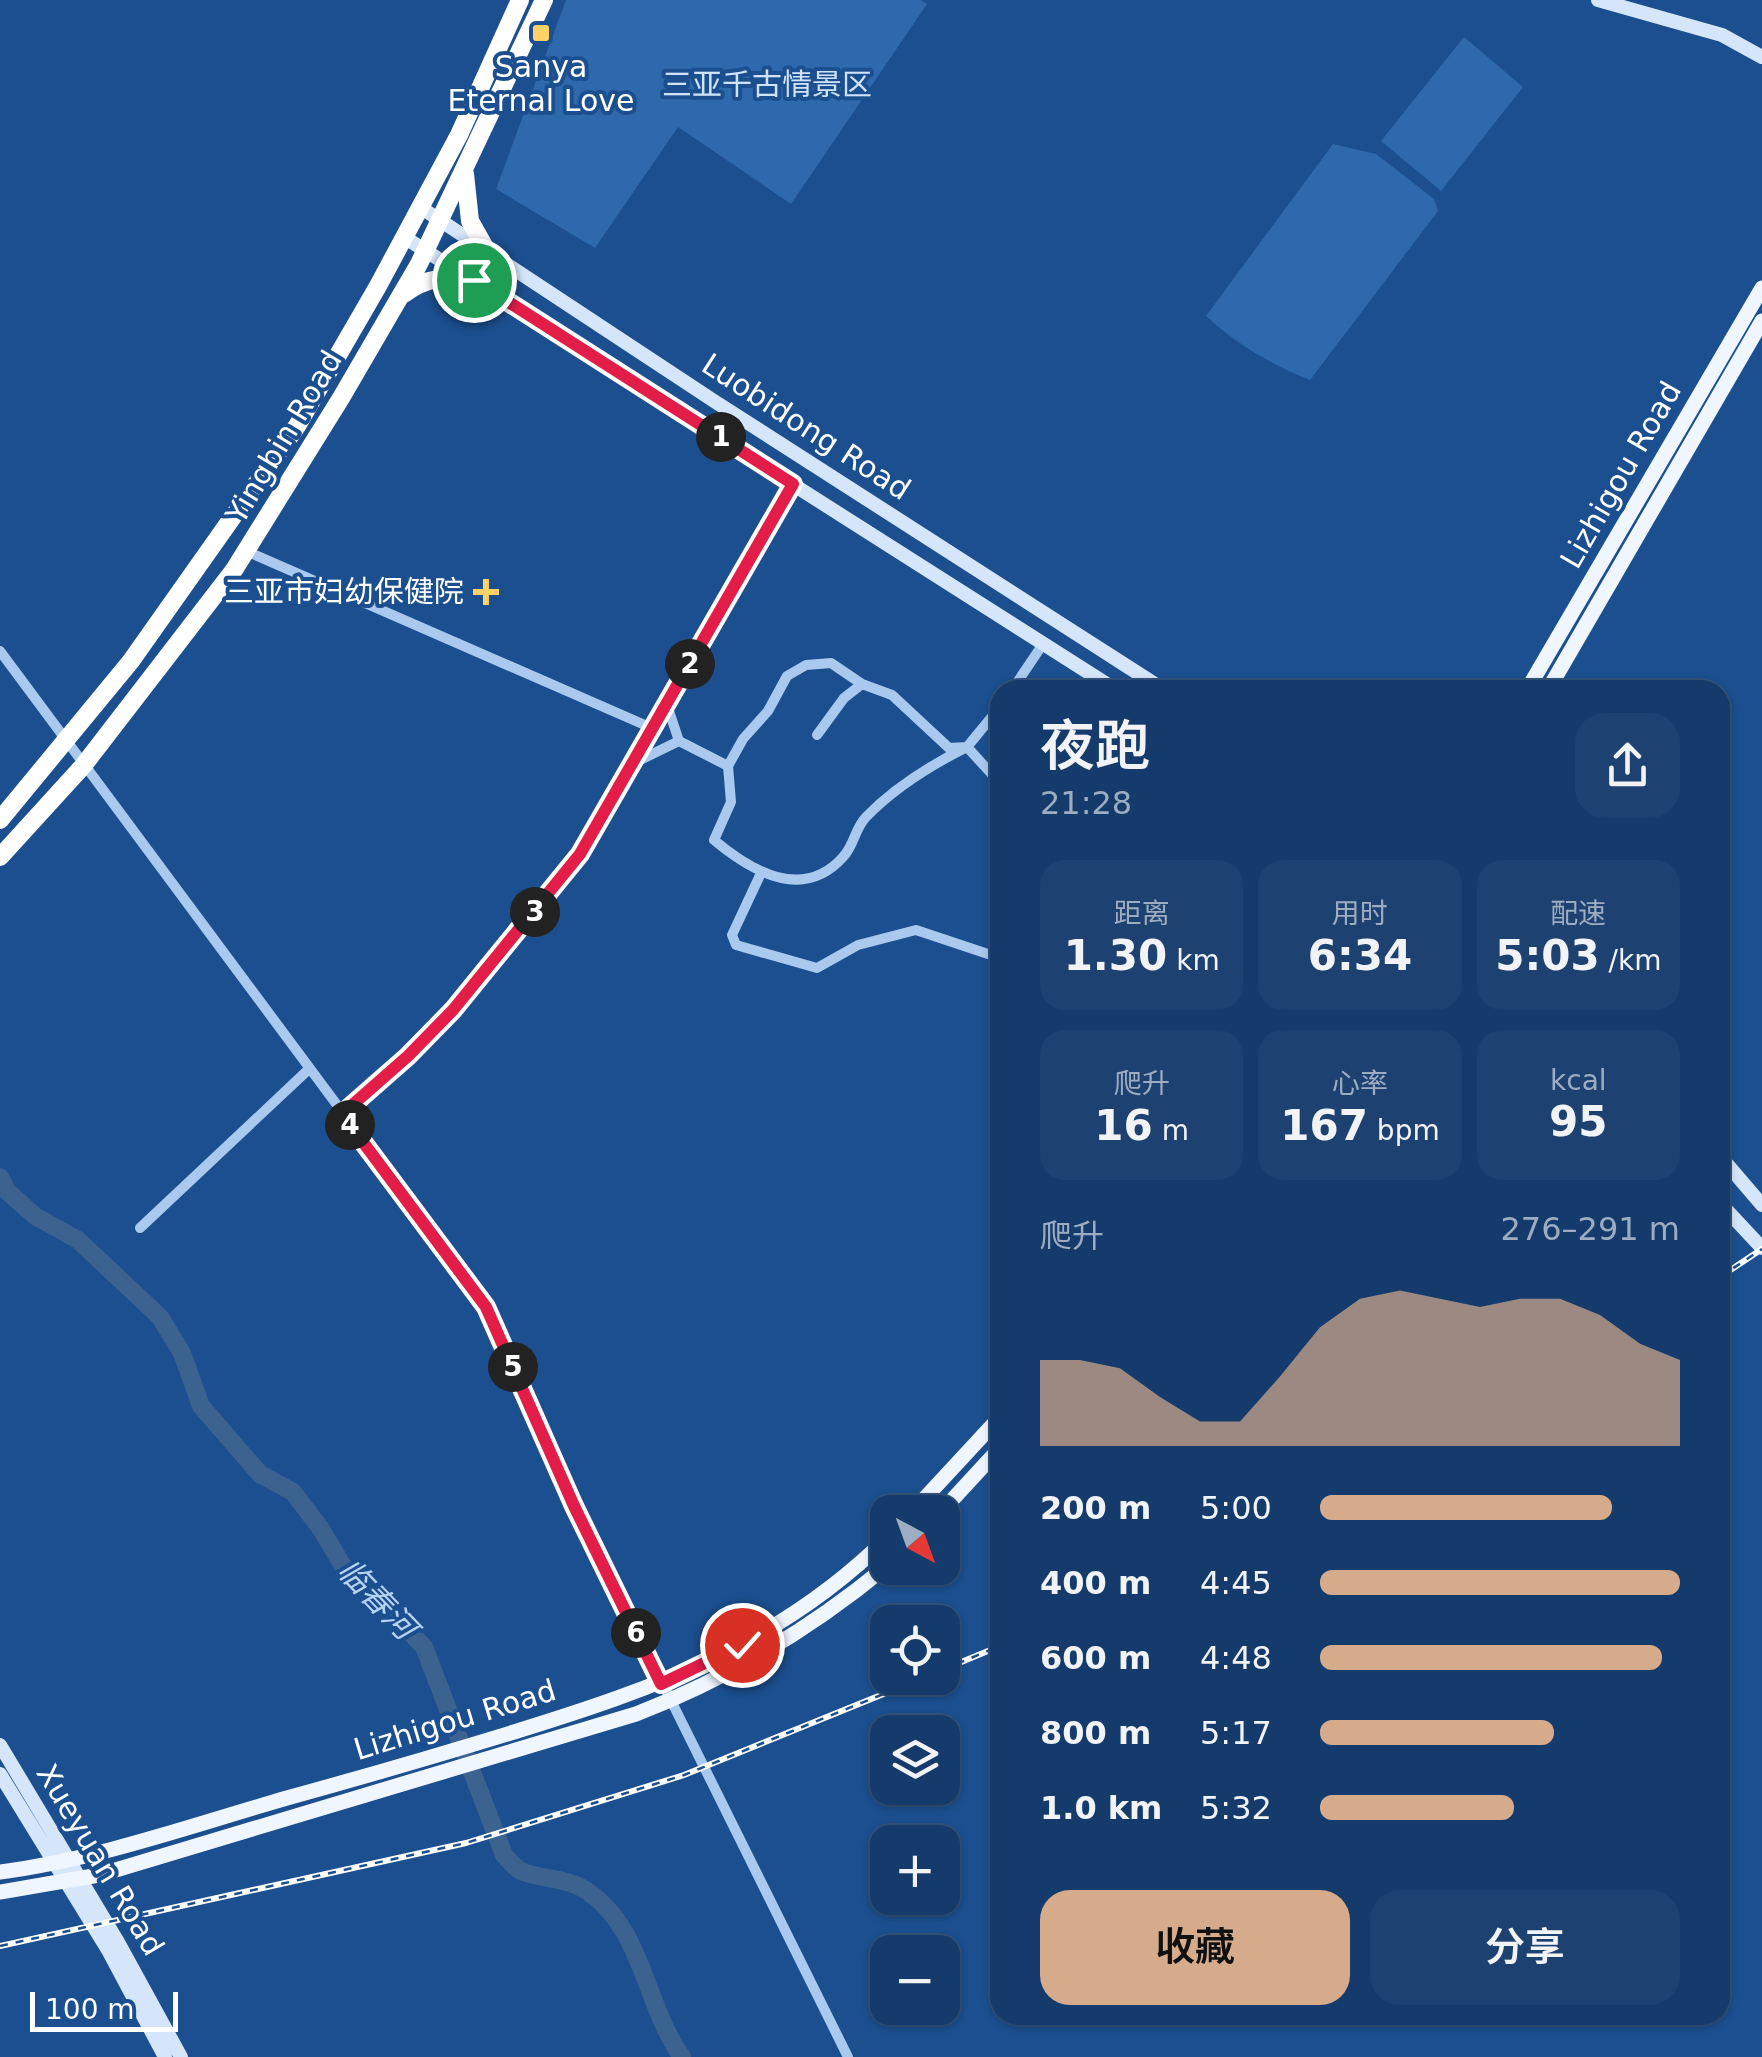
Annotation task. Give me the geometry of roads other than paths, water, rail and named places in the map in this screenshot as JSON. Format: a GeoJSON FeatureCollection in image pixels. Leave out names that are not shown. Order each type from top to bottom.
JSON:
{"type":"FeatureCollection","features":[{"type":"Feature","properties":{"kind":"highway","name":"Yingbin Road"},"geometry":{"type":"LineString","coordinates":[[0,820],[165,614],[286,442],[459,135],[520,0]]}},
{"type":"Feature","properties":{"kind":"highway","name":"Yingbin Road"},"geometry":{"type":"LineString","coordinates":[[0,858],[83,766],[246,551],[426,250],[544,0]]}},
{"type":"Feature","properties":{"kind":"highway"},"geometry":{"type":"LineString","coordinates":[[464,170],[470,221],[488,252]]}},
{"type":"Feature","properties":{"kind":"highway"},"geometry":{"type":"LineString","coordinates":[[400,298],[433,278],[474,280]]}},
{"type":"Feature","properties":{"kind":"main road"},"geometry":{"type":"LineString","coordinates":[[1598,0],[1722,35],[1762,57]]}},
{"type":"Feature","properties":{"kind":"main road","name":"Luobidong Road"},"geometry":{"type":"LineString","coordinates":[[420,208],[1149,680]]}},
{"type":"Feature","properties":{"kind":"main road","name":"Luobidong Road"},"geometry":{"type":"LineString","coordinates":[[404,237],[1100,680]]}},
{"type":"Feature","properties":{"kind":"main road","name":"Lizhigou Road"},"geometry":{"type":"LineString","coordinates":[[1533,680],[1762,288]]}},
{"type":"Feature","properties":{"kind":"main road","name":"Lizhigou Road"},"geometry":{"type":"LineString","coordinates":[[1554,680],[1762,321]]}},
{"type":"Feature","properties":{"kind":"main road"},"geometry":{"type":"LineString","coordinates":[[1730,1168],[1762,1205]]}},
{"type":"Feature","properties":{"kind":"main road"},"geometry":{"type":"LineString","coordinates":[[1730,1214],[1762,1248]]}},
{"type":"Feature","properties":{"kind":"main road"},"geometry":{"type":"LineString","coordinates":[[928,1495],[990,1428]]}},
{"type":"Feature","properties":{"kind":"main road"},"geometry":{"type":"LineString","coordinates":[[957,1495],[990,1459]]}},
{"type":"Feature","properties":{"kind":"main road","name":"Lizhigou Road"},"geometry":{"type":"LineString","coordinates":[[0,1872],[61,1861],[431,1758],[661,1684],[768,1630],[826,1590],[870,1552]]}},
{"type":"Feature","properties":{"kind":"main road","name":"Lizhigou Road"},"geometry":{"type":"LineString","coordinates":[[0,1892],[73,1880],[438,1774],[670,1701],[778,1647],[870,1579]]}},
{"type":"Feature","properties":{"kind":"main road","name":"Xueyuan Road"},"geometry":{"type":"LineString","coordinates":[[0,1744],[61,1861]]}},
{"type":"Feature","properties":{"kind":"main road","name":"Xueyuan Road"},"geometry":{"type":"LineString","coordinates":[[0,1774],[61,1861],[181,2057]]}},
{"type":"Feature","properties":{"kind":"main road","name":"Xueyuan Road"},"geometry":{"type":"LineString","coordinates":[[73,1880],[165,2057]]}},
{"type":"Feature","properties":{"kind":"street"},"geometry":{"type":"LineString","coordinates":[[342,1114],[434,1031],[580,854],[793,484]]}},
{"type":"Feature","properties":{"kind":"street"},"geometry":{"type":"LineString","coordinates":[[246,551],[654,729]]}},
{"type":"Feature","properties":{"kind":"street"},"geometry":{"type":"LineString","coordinates":[[1019,680],[1043,644]]}},
{"type":"Feature","properties":{"kind":"street"},"geometry":{"type":"LineString","coordinates":[[0,652],[486,1307],[574,1506],[848,2057]]}},
{"type":"Feature","properties":{"kind":"street"},"geometry":{"type":"LineString","coordinates":[[967,746],[949,748],[892,695],[862,684],[831,664],[806,665],[788,676],[768,712],[743,739],[728,766],[731,802],[714,840],[750,868],[771,876],[808,879],[830,871],[847,853],[862,821],[898,788],[967,746],[990,719]]}},
{"type":"Feature","properties":{"kind":"street"},"geometry":{"type":"LineString","coordinates":[[817,735],[844,698],[862,684]]}},
{"type":"Feature","properties":{"kind":"street"},"geometry":{"type":"LineString","coordinates":[[667,705],[679,741],[728,766]]}},
{"type":"Feature","properties":{"kind":"street"},"geometry":{"type":"LineString","coordinates":[[635,763],[679,741]]}},
{"type":"Feature","properties":{"kind":"street"},"geometry":{"type":"LineString","coordinates":[[967,746],[990,772]]}},
{"type":"Feature","properties":{"kind":"street"},"geometry":{"type":"LineString","coordinates":[[761,873],[732,935],[736,945],[817,968],[858,945],[916,930],[990,955]]}},
{"type":"Feature","properties":{"kind":"street"},"geometry":{"type":"LineString","coordinates":[[140,1228],[309,1069]]}},
{"type":"Feature","properties":{"kind":"waterway","name":"临春河"},"geometry":{"type":"LineString","coordinates":[[0,1177],[8,1192],[35,1216],[78,1240],[160,1317],[182,1353],[201,1406],[260,1474],[293,1492],[349,1576],[381,1602],[424,1647],[504,1855],[521,1871],[579,1886],[606,1907],[632,1946],[659,2015],[682,2057]]}},
{"type":"Feature","properties":{"kind":"railway"},"geometry":{"type":"LineString","coordinates":[[1730,1270],[1762,1249]]}},
{"type":"Feature","properties":{"kind":"railway"},"geometry":{"type":"LineString","coordinates":[[960,1663],[990,1650]]}},
{"type":"Feature","properties":{"kind":"railway"},"geometry":{"type":"LineString","coordinates":[[0,1946],[466,1843],[684,1775],[881,1695]]}},
{"type":"Feature","properties":{"kind":"place","name":"Sanya Eternal Love"},"geometry":{"type":"Point","coordinates":[541,33]}},
{"type":"Feature","properties":{"kind":"place","name":"三亚市妇幼保健院"},"geometry":{"type":"Point","coordinates":[486,592]}},
{"type":"Feature","properties":{"kind":"park label","name":"三亚千古情景区"},"geometry":{"type":"Point","coordinates":[767,85]}}]}
